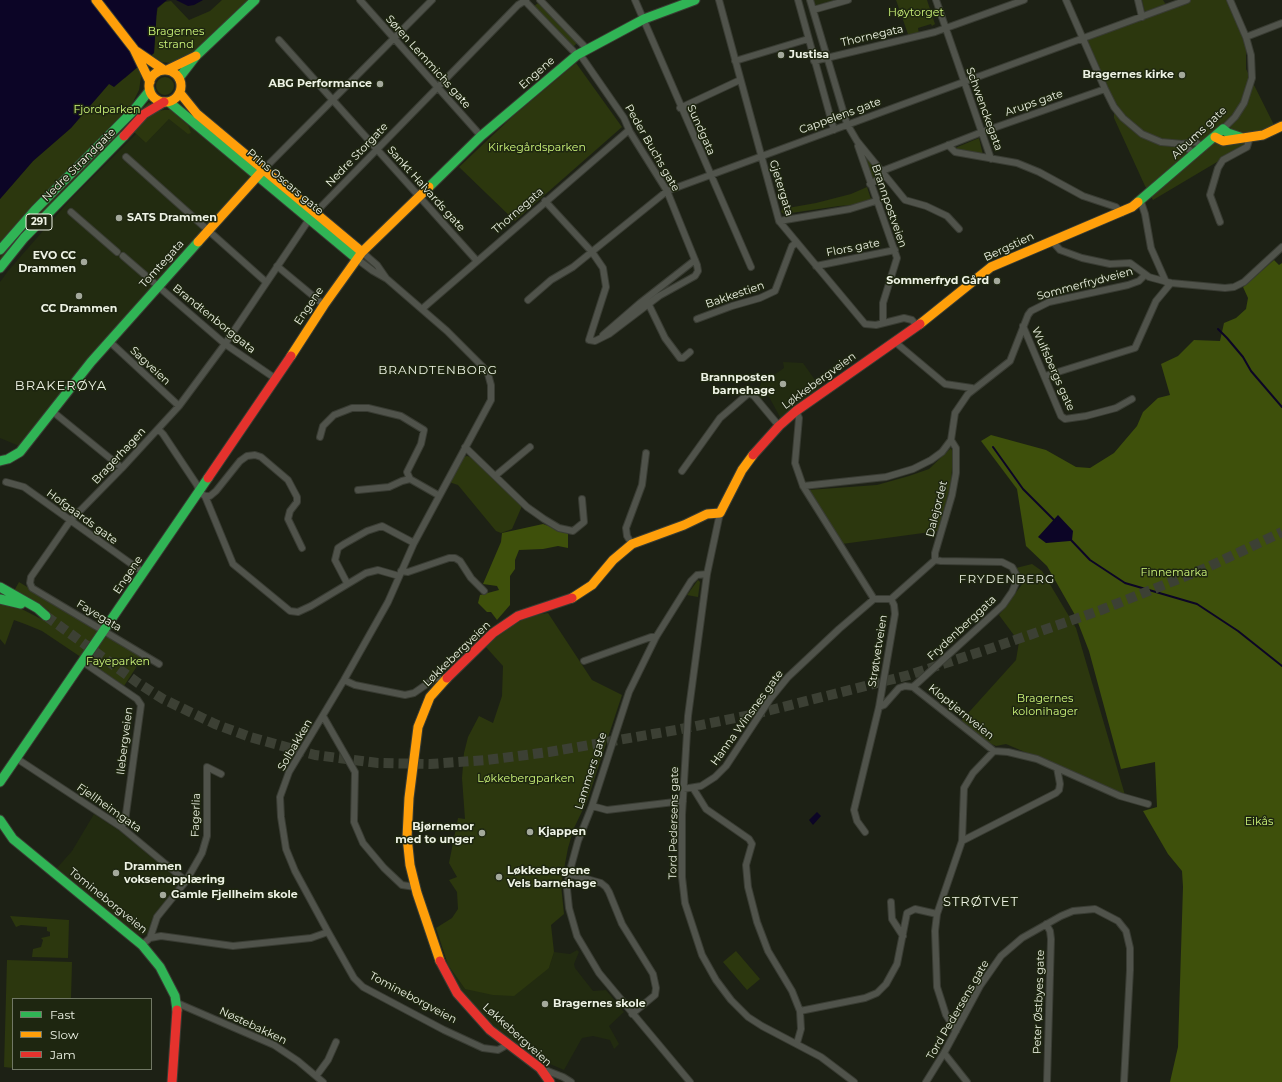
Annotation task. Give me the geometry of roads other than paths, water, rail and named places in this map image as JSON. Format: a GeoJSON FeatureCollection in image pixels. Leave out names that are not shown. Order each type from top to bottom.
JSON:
{"type":"FeatureCollection","features":[{"type":"Feature","properties":{"kind":"main road"},"geometry":{"type":"LineString","coordinates":[[96,0],[144,62],[150,86],[155,98],[166,102]]}},
{"type":"Feature","properties":{"kind":"main road"},"geometry":{"type":"LineString","coordinates":[[179,78],[196,56],[255,0]]}},
{"type":"Feature","properties":{"kind":"main road","name":"Engene"},"geometry":{"type":"LineString","coordinates":[[16,758],[144,573],[202,494],[324,305],[360,256],[481,136],[581,52],[644,19],[695,0]]}},
{"type":"Feature","properties":{"kind":"main road"},"geometry":{"type":"LineString","coordinates":[[166,70],[196,56]]}},
{"type":"Feature","properties":{"kind":"main road"},"geometry":{"type":"LineString","coordinates":[[144,62],[172,72],[179,78],[181,88],[180,93]]}},
{"type":"Feature","properties":{"kind":"main road","name":"291"},"geometry":{"type":"LineString","coordinates":[[150,86],[157,73],[166,70]]}},
{"type":"Feature","properties":{"kind":"main road","name":"Nedre Strandgate"},"geometry":{"type":"LineString","coordinates":[[0,250],[35,210],[133,112],[150,86]]}},
{"type":"Feature","properties":{"kind":"main road","name":"291"},"geometry":{"type":"LineString","coordinates":[[166,102],[177,97],[180,93]]}},
{"type":"Feature","properties":{"kind":"main road","name":"Prins Oscars gate"},"geometry":{"type":"LineString","coordinates":[[180,93],[192,110],[260,173]]}},
{"type":"Feature","properties":{"kind":"main road","name":"Nedre Strandgate"},"geometry":{"type":"LineString","coordinates":[[0,268],[24,238],[144,114],[166,102]]}},
{"type":"Feature","properties":{"kind":"main road","name":"Prins Oscars gate"},"geometry":{"type":"LineString","coordinates":[[166,102],[260,173],[360,256]]}},
{"type":"Feature","properties":{"kind":"main road"},"geometry":{"type":"LineString","coordinates":[[1215,137],[1222,141],[1263,135],[1282,126]]}},
{"type":"Feature","properties":{"kind":"main road"},"geometry":{"type":"LineString","coordinates":[[1223,129],[1228,133],[1245,137]]}},
{"type":"Feature","properties":{"kind":"main road","name":"Albums gate"},"geometry":{"type":"LineString","coordinates":[[1141,202],[1223,129]]}},
{"type":"Feature","properties":{"kind":"main road","name":"Tomtegata"},"geometry":{"type":"LineString","coordinates":[[0,461],[8,459],[20,452],[109,341],[260,173]]}},
{"type":"Feature","properties":{"kind":"main road","name":"Bergstien"},"geometry":{"type":"LineString","coordinates":[[882,351],[917,326],[991,267],[1122,213],[1141,202]]}},
{"type":"Feature","properties":{"kind":"main road","name":"Løkkebergveien"},"geometry":{"type":"LineString","coordinates":[[550,1082],[540,1068],[507,1044],[473,1012],[448,980],[436,953],[415,887],[407,837],[416,742],[420,719],[426,705],[443,682],[499,629],[518,616],[575,597],[592,585],[613,560],[632,544],[707,514],[720,513],[742,470],[758,449],[780,426],[796,411],[882,351]]}},
{"type":"Feature","properties":{"kind":"main road"},"geometry":{"type":"LineString","coordinates":[[0,587],[37,608],[46,616],[15,602],[0,599]]}},
{"type":"Feature","properties":{"kind":"main road"},"geometry":{"type":"LineString","coordinates":[[0,782],[16,758]]}},
{"type":"Feature","properties":{"kind":"main road","name":"Tomineborgveien"},"geometry":{"type":"LineString","coordinates":[[0,820],[6,831],[18,844],[142,945]]}},
{"type":"Feature","properties":{"kind":"main road"},"geometry":{"type":"LineString","coordinates":[[142,945],[160,967],[171,986],[177,1003],[178,1021],[172,1082]]}},
{"type":"Feature","properties":{"kind":"street","name":"Søren Lemmichs gate"},"geometry":{"type":"LineString","coordinates":[[360,0],[481,136]]}},
{"type":"Feature","properties":{"kind":"street","name":"Tomtegata"},"geometry":{"type":"LineString","coordinates":[[260,173],[432,0]]}},
{"type":"Feature","properties":{"kind":"street"},"geometry":{"type":"LineString","coordinates":[[525,0],[581,52]]}},
{"type":"Feature","properties":{"kind":"street","name":"Nedre Storgate"},"geometry":{"type":"LineString","coordinates":[[225,344],[312,216],[437,87],[518,5],[525,0]]}},
{"type":"Feature","properties":{"kind":"street"},"geometry":{"type":"LineString","coordinates":[[540,0],[581,52]]}},
{"type":"Feature","properties":{"kind":"street","name":"Sundgata"},"geometry":{"type":"LineString","coordinates":[[635,0],[680,108],[751,267]]}},
{"type":"Feature","properties":{"kind":"street","name":"Gjetergata"},"geometry":{"type":"LineString","coordinates":[[719,0],[779,221],[865,324],[870,326],[904,318],[912,320],[917,326]]}},
{"type":"Feature","properties":{"kind":"street"},"geometry":{"type":"LineString","coordinates":[[798,0],[834,130]]}},
{"type":"Feature","properties":{"kind":"street"},"geometry":{"type":"LineString","coordinates":[[810,0],[847,124],[857,141],[905,200],[926,206],[947,216],[959,230]]}},
{"type":"Feature","properties":{"kind":"street"},"geometry":{"type":"LineString","coordinates":[[813,10],[848,0]]}},
{"type":"Feature","properties":{"kind":"street","name":"Schwenckegata"},"geometry":{"type":"LineString","coordinates":[[936,0],[991,159],[1017,164],[1039,172],[1083,196],[1116,207],[1122,213]]}},
{"type":"Feature","properties":{"kind":"street","name":"Thornegata"},"geometry":{"type":"LineString","coordinates":[[814,60],[946,28],[1024,0]]}},
{"type":"Feature","properties":{"kind":"street"},"geometry":{"type":"LineString","coordinates":[[1066,0],[1114,107],[1137,130],[1161,142],[1184,144],[1195,142],[1204,146]]}},
{"type":"Feature","properties":{"kind":"street"},"geometry":{"type":"LineString","coordinates":[[1138,0],[1142,17]]}},
{"type":"Feature","properties":{"kind":"street","name":"Cappelens gate"},"geometry":{"type":"LineString","coordinates":[[528,300],[551,280],[573,267],[667,191],[963,81],[1142,17],[1169,3],[1187,0]]}},
{"type":"Feature","properties":{"kind":"street","name":"Albums gate"},"geometry":{"type":"LineString","coordinates":[[1223,129],[1240,110],[1250,88],[1252,78],[1251,55],[1246,37],[1230,0]]}},
{"type":"Feature","properties":{"kind":"street"},"geometry":{"type":"LineString","coordinates":[[1246,37],[1282,23]]}},
{"type":"Feature","properties":{"kind":"street"},"geometry":{"type":"LineString","coordinates":[[735,61],[808,38]]}},
{"type":"Feature","properties":{"kind":"street","name":"Sankt Halvards gate"},"geometry":{"type":"LineString","coordinates":[[279,40],[477,261]]}},
{"type":"Feature","properties":{"kind":"street","name":"Peder Buchs gate"},"geometry":{"type":"LineString","coordinates":[[581,52],[624,118],[629,130],[667,191],[695,260]]}},
{"type":"Feature","properties":{"kind":"street"},"geometry":{"type":"LineString","coordinates":[[680,108],[740,80]]}},
{"type":"Feature","properties":{"kind":"street","name":"Arups gate"},"geometry":{"type":"LineString","coordinates":[[870,184],[883,173],[948,145],[1105,89]]}},
{"type":"Feature","properties":{"kind":"street","name":"Thornegata"},"geometry":{"type":"LineString","coordinates":[[422,309],[545,201],[629,130]]}},
{"type":"Feature","properties":{"kind":"street"},"geometry":{"type":"LineString","coordinates":[[1220,222],[1210,195],[1222,160],[1247,147],[1245,137]]}},
{"type":"Feature","properties":{"kind":"street","name":"Brannpostveien"},"geometry":{"type":"LineString","coordinates":[[857,141],[876,202],[897,258],[896,266],[883,303],[883,323]]}},
{"type":"Feature","properties":{"kind":"street"},"geometry":{"type":"LineString","coordinates":[[1184,144],[1195,155]]}},
{"type":"Feature","properties":{"kind":"street"},"geometry":{"type":"LineString","coordinates":[[948,145],[955,152],[991,159]]}},
{"type":"Feature","properties":{"kind":"street"},"geometry":{"type":"LineString","coordinates":[[126,157],[266,282]]}},
{"type":"Feature","properties":{"kind":"street"},"geometry":{"type":"LineString","coordinates":[[545,201],[592,252],[603,268],[606,287],[589,340],[600,339],[649,305],[659,296],[695,276],[698,271],[695,260],[606,331],[600,339]]}},
{"type":"Feature","properties":{"kind":"street"},"geometry":{"type":"LineString","coordinates":[[779,221],[850,209],[876,202]]}},
{"type":"Feature","properties":{"kind":"street"},"geometry":{"type":"LineString","coordinates":[[1141,202],[1145,214],[1151,248],[1168,282]]}},
{"type":"Feature","properties":{"kind":"street"},"geometry":{"type":"LineString","coordinates":[[71,212],[117,252]]}},
{"type":"Feature","properties":{"kind":"street","name":"Sommerfrydveien"},"geometry":{"type":"LineString","coordinates":[[951,440],[955,413],[972,388],[995,374],[1010,361],[1023,326],[1031,311],[1049,302],[1128,285],[1139,281],[1145,275],[1130,263],[1110,264],[1082,258],[1060,250],[1052,241]]}},
{"type":"Feature","properties":{"kind":"street","name":"Bakkestien"},"geometry":{"type":"LineString","coordinates":[[697,319],[732,306],[760,298],[775,291],[792,246],[796,242]]}},
{"type":"Feature","properties":{"kind":"street"},"geometry":{"type":"LineString","coordinates":[[1145,275],[1168,282],[1234,287],[1244,282],[1282,247]]}},
{"type":"Feature","properties":{"kind":"street","name":"Flors gate"},"geometry":{"type":"LineString","coordinates":[[816,266],[895,250]]}},
{"type":"Feature","properties":{"kind":"street","name":"Brandtenborggata"},"geometry":{"type":"LineString","coordinates":[[123,256],[225,344],[276,379]]}},
{"type":"Feature","properties":{"kind":"street","name":"Prins Oscars gate"},"geometry":{"type":"LineString","coordinates":[[360,256],[377,265],[387,279],[458,342],[488,374],[491,386],[491,400],[438,495],[400,573]]}},
{"type":"Feature","properties":{"kind":"street"},"geometry":{"type":"LineString","coordinates":[[277,266],[324,305]]}},
{"type":"Feature","properties":{"kind":"street"},"geometry":{"type":"LineString","coordinates":[[1045,376],[1135,348],[1156,301],[1168,282]]}},
{"type":"Feature","properties":{"kind":"street"},"geometry":{"type":"LineString","coordinates":[[649,305],[665,338],[680,358],[683,358],[690,352]]}},
{"type":"Feature","properties":{"kind":"street","name":"Wulfsbergs gate"},"geometry":{"type":"LineString","coordinates":[[1023,326],[1061,416],[1065,419],[1086,416],[1116,408],[1132,399]]}},
{"type":"Feature","properties":{"kind":"street","name":"Sagveien"},"geometry":{"type":"LineString","coordinates":[[109,341],[179,406]]}},
{"type":"Feature","properties":{"kind":"street"},"geometry":{"type":"LineString","coordinates":[[894,342],[946,384],[972,388]]}},
{"type":"Feature","properties":{"kind":"street","name":"Bragerhagen"},"geometry":{"type":"LineString","coordinates":[[30,583],[30,577],[70,521],[122,468],[179,406],[225,344]]}},
{"type":"Feature","properties":{"kind":"street"},"geometry":{"type":"LineString","coordinates":[[682,471],[720,418],[749,393],[754,396],[780,426]]}},
{"type":"Feature","properties":{"kind":"street"},"geometry":{"type":"LineString","coordinates":[[320,437],[323,426],[334,415],[352,408],[368,408],[401,416],[424,430],[421,444],[407,472],[410,479],[438,495]]}},
{"type":"Feature","properties":{"kind":"street"},"geometry":{"type":"LineString","coordinates":[[52,411],[122,468]]}},
{"type":"Feature","properties":{"kind":"street","name":"Strøtvetveien"},"geometry":{"type":"LineString","coordinates":[[796,411],[799,418],[796,436],[796,463],[803,486],[874,599],[891,599],[894,605],[895,614],[879,707],[854,810],[856,821],[865,832]]}},
{"type":"Feature","properties":{"kind":"street"},"geometry":{"type":"LineString","coordinates":[[158,429],[163,434],[197,485],[233,564],[290,611],[298,612],[311,606],[347,583],[366,573],[378,570],[400,573],[408,572],[449,558],[455,558],[460,561],[471,578],[484,591]]}},
{"type":"Feature","properties":{"kind":"street"},"geometry":{"type":"LineString","coordinates":[[803,486],[846,483],[893,475],[931,460],[942,452],[951,440]]}},
{"type":"Feature","properties":{"kind":"street","name":"Dalejordet"},"geometry":{"type":"LineString","coordinates":[[935,560],[935,553],[952,494],[956,473],[956,448],[951,440]]}},
{"type":"Feature","properties":{"kind":"street"},"geometry":{"type":"LineString","coordinates":[[465,447],[538,515],[566,530],[573,531],[584,522],[582,499]]}},
{"type":"Feature","properties":{"kind":"street"},"geometry":{"type":"LineString","coordinates":[[495,476],[530,448]]}},
{"type":"Feature","properties":{"kind":"street"},"geometry":{"type":"LineString","coordinates":[[632,544],[627,536],[626,528],[642,485],[646,453]]}},
{"type":"Feature","properties":{"kind":"street"},"geometry":{"type":"LineString","coordinates":[[202,494],[210,496],[216,492],[240,461],[247,456],[255,455],[261,457],[288,480],[297,497],[297,502],[290,511],[288,519],[302,548]]}},
{"type":"Feature","properties":{"kind":"street"},"geometry":{"type":"LineString","coordinates":[[358,490],[389,487],[410,479]]}},
{"type":"Feature","properties":{"kind":"street","name":"Hofgaards gate"},"geometry":{"type":"LineString","coordinates":[[6,482],[24,487],[144,573]]}},
{"type":"Feature","properties":{"kind":"street","name":"Tord Pedersens gate"},"geometry":{"type":"LineString","coordinates":[[720,513],[707,574],[688,716],[683,789],[682,877],[685,903],[702,955],[716,980],[731,1000],[748,1017],[762,1026],[822,1057],[854,1082]]}},
{"type":"Feature","properties":{"kind":"street"},"geometry":{"type":"LineString","coordinates":[[347,583],[335,560],[335,554],[338,548],[344,544],[367,531],[382,526],[414,543]]}},
{"type":"Feature","properties":{"kind":"street"},"geometry":{"type":"LineString","coordinates":[[891,599],[935,560]]}},
{"type":"Feature","properties":{"kind":"street","name":"Frydenberggata"},"geometry":{"type":"LineString","coordinates":[[913,687],[1003,606],[1012,592],[1018,578],[1012,566],[1002,562],[948,562],[935,560]]}},
{"type":"Feature","properties":{"kind":"street","name":"Solbakken"},"geometry":{"type":"LineString","coordinates":[[328,932],[291,862],[286,849],[281,817],[280,797],[289,772],[344,680],[388,602],[400,573]]}},
{"type":"Feature","properties":{"kind":"street","name":"Lammers gate"},"geometry":{"type":"LineString","coordinates":[[690,1082],[599,973],[577,936],[568,897],[569,874],[583,827],[592,806],[629,692],[656,637],[691,581],[697,575],[707,574]]}},
{"type":"Feature","properties":{"kind":"street","name":"Fayegata"},"geometry":{"type":"LineString","coordinates":[[30,583],[32,588],[160,664]]}},
{"type":"Feature","properties":{"kind":"street","name":"Hanna Winsnes gate"},"geometry":{"type":"LineString","coordinates":[[683,789],[701,786],[716,777],[726,766],[770,699],[788,677],[839,629],[874,599]]}},
{"type":"Feature","properties":{"kind":"street"},"geometry":{"type":"LineString","coordinates":[[584,661],[656,637]]}},
{"type":"Feature","properties":{"kind":"street","name":"Ilebergveien"},"geometry":{"type":"LineString","coordinates":[[83,662],[137,699],[141,704],[125,821],[121,827]]}},
{"type":"Feature","properties":{"kind":"street"},"geometry":{"type":"LineString","coordinates":[[344,680],[355,685],[405,696],[414,693],[437,677],[443,682]]}},
{"type":"Feature","properties":{"kind":"street","name":"Kloptjernveien"},"geometry":{"type":"LineString","coordinates":[[879,707],[884,705],[899,688],[905,686],[913,687],[994,751],[1025,755],[1120,796],[1148,804]]}},
{"type":"Feature","properties":{"kind":"street"},"geometry":{"type":"LineString","coordinates":[[323,716],[355,772],[354,822],[363,843],[384,868],[402,885],[415,887]]}},
{"type":"Feature","properties":{"kind":"street"},"geometry":{"type":"LineString","coordinates":[[956,1031],[946,1016],[937,987],[935,931],[937,914],[962,841],[964,788],[973,772],[994,751]]}},
{"type":"Feature","properties":{"kind":"street","name":"Fjellheimgata"},"geometry":{"type":"LineString","coordinates":[[16,758],[121,827],[186,881]]}},
{"type":"Feature","properties":{"kind":"street","name":"Fagerlia"},"geometry":{"type":"LineString","coordinates":[[150,938],[157,917],[186,881],[202,853],[207,836],[207,767],[221,774]]}},
{"type":"Feature","properties":{"kind":"street"},"geometry":{"type":"LineString","coordinates":[[962,841],[1056,793],[1059,790],[1060,784],[1057,768]]}},
{"type":"Feature","properties":{"kind":"street"},"geometry":{"type":"LineString","coordinates":[[693,788],[706,809],[749,839],[752,844],[746,865],[746,876],[757,922],[768,951],[792,991],[800,1011],[801,1028],[796,1043]]}},
{"type":"Feature","properties":{"kind":"street"},"geometry":{"type":"LineString","coordinates":[[592,806],[607,810],[683,801]]}},
{"type":"Feature","properties":{"kind":"street"},"geometry":{"type":"LineString","coordinates":[[569,874],[601,883],[606,887],[622,924],[653,974],[656,988],[655,995],[632,1014]]}},
{"type":"Feature","properties":{"kind":"street"},"geometry":{"type":"LineString","coordinates":[[891,902],[892,919],[903,936]]}},
{"type":"Feature","properties":{"kind":"street","name":"Tord Pedersens gate"},"geometry":{"type":"LineString","coordinates":[[926,1082],[944,1053],[980,986],[1001,956],[1022,938],[1046,924],[1073,911],[1095,908],[1118,921],[1126,931],[1130,948],[1124,1082]]}},
{"type":"Feature","properties":{"kind":"street"},"geometry":{"type":"LineString","coordinates":[[800,1011],[865,998],[876,993],[892,975],[897,964],[907,913],[915,909],[937,914]]}},
{"type":"Feature","properties":{"kind":"street","name":"Peter Østbyes gate"},"geometry":{"type":"LineString","coordinates":[[1046,924],[1050,931],[1051,939],[1047,1082]]}},
{"type":"Feature","properties":{"kind":"street","name":"Tomineborgveien"},"geometry":{"type":"LineString","coordinates":[[142,945],[150,938],[161,936],[233,946],[311,938],[328,932],[354,978],[363,987],[444,1030],[484,1048],[498,1050],[507,1044]]}},
{"type":"Feature","properties":{"kind":"street","name":"Nøstebakken"},"geometry":{"type":"LineString","coordinates":[[177,1003],[274,1045],[317,1075],[323,1082]]}},
{"type":"Feature","properties":{"kind":"street"},"geometry":{"type":"LineString","coordinates":[[317,1075],[328,1060],[336,1042]]}},
{"type":"Feature","properties":{"kind":"street"},"geometry":{"type":"LineString","coordinates":[[944,1053],[967,1082]]}},
{"type":"Feature","properties":{"kind":"street"},"geometry":{"type":"LineString","coordinates":[[540,1068],[563,1077],[571,1082]]}},
{"type":"Feature","properties":{"kind":"waterway"},"geometry":{"type":"LineString","coordinates":[[1218,329],[1243,357],[1251,371],[1282,407]]}},
{"type":"Feature","properties":{"kind":"waterway"},"geometry":{"type":"LineString","coordinates":[[993,447],[1023,489],[1055,521]]}},
{"type":"Feature","properties":{"kind":"waterway"},"geometry":{"type":"LineString","coordinates":[[1071,540],[1090,560],[1125,583],[1197,604],[1238,631],[1282,666]]}},
{"type":"Feature","properties":{"kind":"tunnel"},"geometry":{"type":"LineString","coordinates":[[46,616],[138,683],[163,699],[215,724],[250,737],[315,755],[378,763],[430,764],[487,760],[549,752],[676,730],[755,714],[909,675],[1101,610],[1206,568],[1282,532]]}},
{"type":"Feature","properties":{"kind":"place","name":"Justisa"},"geometry":{"type":"Point","coordinates":[781,55]}},
{"type":"Feature","properties":{"kind":"place","name":"Bragernes kirke"},"geometry":{"type":"Point","coordinates":[1182,75]}},
{"type":"Feature","properties":{"kind":"place","name":"ABG Performance"},"geometry":{"type":"Point","coordinates":[380,84]}},
{"type":"Feature","properties":{"kind":"place","name":"SATS Drammen"},"geometry":{"type":"Point","coordinates":[119,218]}},
{"type":"Feature","properties":{"kind":"place","name":"EVO CC Drammen"},"geometry":{"type":"Point","coordinates":[84,262]}},
{"type":"Feature","properties":{"kind":"place","name":"Sommerfryd Gård"},"geometry":{"type":"Point","coordinates":[997,281]}},
{"type":"Feature","properties":{"kind":"place","name":"CC Drammen"},"geometry":{"type":"Point","coordinates":[79,296]}},
{"type":"Feature","properties":{"kind":"place","name":"Brannposten barnehage"},"geometry":{"type":"Point","coordinates":[783,384]}},
{"type":"Feature","properties":{"kind":"place","name":"Kjappen"},"geometry":{"type":"Point","coordinates":[530,832]}},
{"type":"Feature","properties":{"kind":"place","name":"Bjørnemor med to unger"},"geometry":{"type":"Point","coordinates":[482,833]}},
{"type":"Feature","properties":{"kind":"place","name":"Drammen voksenopplæring"},"geometry":{"type":"Point","coordinates":[116,873]}},
{"type":"Feature","properties":{"kind":"place","name":"Løkkebergene Vels barnehage"},"geometry":{"type":"Point","coordinates":[499,877]}},
{"type":"Feature","properties":{"kind":"place","name":"Gamle Fjellheim skole"},"geometry":{"type":"Point","coordinates":[163,895]}},
{"type":"Feature","properties":{"kind":"place","name":"Bragernes skole"},"geometry":{"type":"Point","coordinates":[545,1004]}},
{"type":"Feature","properties":{"kind":"district","name":"BRANDTENBORG"},"geometry":{"type":"Point","coordinates":[438,370]}},
{"type":"Feature","properties":{"kind":"district","name":"BRAKERØYA"},"geometry":{"type":"Point","coordinates":[61,386]}},
{"type":"Feature","properties":{"kind":"district","name":"FRYDENBERG"},"geometry":{"type":"Point","coordinates":[1007,579]}},
{"type":"Feature","properties":{"kind":"district","name":"STRØTVET"},"geometry":{"type":"Point","coordinates":[981,902]}},
{"type":"Feature","properties":{"kind":"park label","name":"Høytorget"},"geometry":{"type":"Point","coordinates":[916,13]}},
{"type":"Feature","properties":{"kind":"park label","name":"Bragernes strand"},"geometry":{"type":"Point","coordinates":[176,38]}},
{"type":"Feature","properties":{"kind":"park label","name":"Fjordparken"},"geometry":{"type":"Point","coordinates":[107,110]}},
{"type":"Feature","properties":{"kind":"park label","name":"Kirkegårdsparken"},"geometry":{"type":"Point","coordinates":[537,148]}},
{"type":"Feature","properties":{"kind":"park label","name":"Finnemarka"},"geometry":{"type":"Point","coordinates":[1174,573]}},
{"type":"Feature","properties":{"kind":"park label","name":"Fayeparken"},"geometry":{"type":"Point","coordinates":[118,662]}},
{"type":"Feature","properties":{"kind":"park label","name":"Bragernes kolonihager"},"geometry":{"type":"Point","coordinates":[1045,705]}},
{"type":"Feature","properties":{"kind":"park label","name":"Løkkebergparken"},"geometry":{"type":"Point","coordinates":[526,779]}},
{"type":"Feature","properties":{"kind":"park label","name":"Eikås"},"geometry":{"type":"Point","coordinates":[1259,822]}}]}
